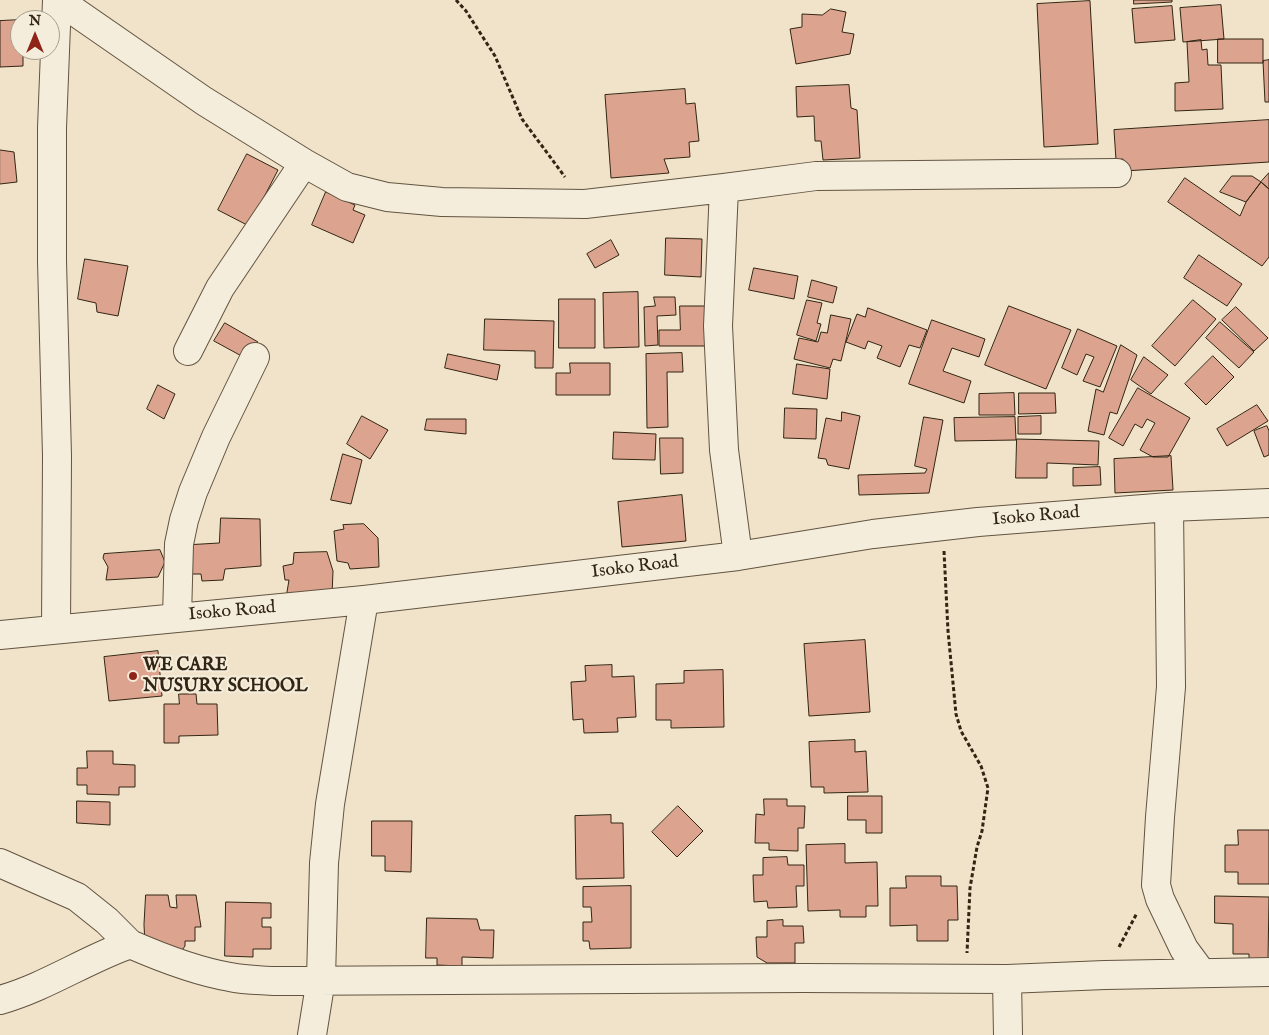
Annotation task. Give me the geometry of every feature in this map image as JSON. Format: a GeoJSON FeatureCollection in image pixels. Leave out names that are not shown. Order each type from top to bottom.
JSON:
{"type":"FeatureCollection","features":[{"type":"Feature","properties":{"kind":"street"},"geometry":{"type":"LineString","coordinates":[[58,0],[204,101],[304,163],[347,187],[386,197],[442,202],[586,204],[816,176],[907,173],[1117,172]]}},
{"type":"Feature","properties":{"kind":"street"},"geometry":{"type":"LineString","coordinates":[[56,629],[57,456],[52,232],[52,128],[58,0]]}},
{"type":"Feature","properties":{"kind":"street"},"geometry":{"type":"LineString","coordinates":[[188,352],[220,288],[304,163]]}},
{"type":"Feature","properties":{"kind":"street"},"geometry":{"type":"LineString","coordinates":[[724,188],[718,326],[724,450],[738,556]]}},
{"type":"Feature","properties":{"kind":"street"},"geometry":{"type":"LineString","coordinates":[[177,617],[179,544],[184,520],[193,492],[216,437],[256,357]]}},
{"type":"Feature","properties":{"kind":"street","name":"Isoko Road"},"geometry":{"type":"LineString","coordinates":[[0,634],[364,600],[738,556],[872,534],[940,526],[1169,507],[1269,503]]}},
{"type":"Feature","properties":{"kind":"street"},"geometry":{"type":"LineString","coordinates":[[1169,507],[1171,687],[1156,885],[1160,899],[1184,949],[1201,972]]}},
{"type":"Feature","properties":{"kind":"street"},"geometry":{"type":"LineString","coordinates":[[312,1035],[321,979],[324,863],[330,804],[364,600]]}},
{"type":"Feature","properties":{"kind":"street"},"geometry":{"type":"LineString","coordinates":[[0,863],[77,897],[107,920],[130,944],[170,961],[231,978],[273,981],[321,979],[1007,979],[1104,974],[1269,972]]}},
{"type":"Feature","properties":{"kind":"street"},"geometry":{"type":"LineString","coordinates":[[0,1000],[42,986],[102,954],[130,944]]}},
{"type":"Feature","properties":{"kind":"street"},"geometry":{"type":"LineString","coordinates":[[1007,979],[1008,1035]]}},
{"type":"Feature","properties":{"kind":"path"},"geometry":{"type":"LineString","coordinates":[[456,0],[466,10],[495,56],[522,119],[586,204]]}},
{"type":"Feature","properties":{"kind":"path"},"geometry":{"type":"LineString","coordinates":[[940,526],[944,544],[948,631],[956,714],[962,731],[981,766],[988,788],[982,831],[977,847],[970,888],[966,979]]}},
{"type":"Feature","properties":{"kind":"path"},"geometry":{"type":"LineString","coordinates":[[1104,974],[1130,924],[1156,885]]}},
{"type":"Feature","properties":{"kind":"building"},"geometry":{"type":"Polygon","coordinates":[[[1134,0],[1172,0],[1172,2],[1134,4],[1134,0]]]}},
{"type":"Feature","properties":{"kind":"building"},"geometry":{"type":"Polygon","coordinates":[[[1090,1],[1098,144],[1044,147],[1037,4],[1090,1]]]}},
{"type":"Feature","properties":{"kind":"building"},"geometry":{"type":"Polygon","coordinates":[[[1221,5],[1224,39],[1183,42],[1180,8],[1221,5]]]}},
{"type":"Feature","properties":{"kind":"building"},"geometry":{"type":"Polygon","coordinates":[[[1172,6],[1175,40],[1135,43],[1132,9],[1172,6]]]}},
{"type":"Feature","properties":{"kind":"building"},"geometry":{"type":"Polygon","coordinates":[[[831,9],[846,12],[842,32],[854,34],[850,54],[796,64],[790,29],[802,27],[802,14],[822,15],[831,9]]]}},
{"type":"Feature","properties":{"kind":"building"},"geometry":{"type":"Polygon","coordinates":[[[10,20],[10,60],[23,60],[23,66],[0,67],[0,21],[10,20]]]}},
{"type":"Feature","properties":{"kind":"building"},"geometry":{"type":"Polygon","coordinates":[[[1218,39],[1263,39],[1263,63],[1218,63],[1218,39]]]}},
{"type":"Feature","properties":{"kind":"building"},"geometry":{"type":"Polygon","coordinates":[[[1201,40],[1202,50],[1207,49],[1208,65],[1221,65],[1223,109],[1175,111],[1175,83],[1189,82],[1187,42],[1201,40]]]}},
{"type":"Feature","properties":{"kind":"building"},"geometry":{"type":"Polygon","coordinates":[[[1269,60],[1269,102],[1265,102],[1263,61],[1269,60]]]}},
{"type":"Feature","properties":{"kind":"building"},"geometry":{"type":"Polygon","coordinates":[[[849,85],[851,108],[857,110],[860,158],[823,160],[821,141],[815,141],[814,116],[797,117],[796,87],[849,85]]]}},
{"type":"Feature","properties":{"kind":"building"},"geometry":{"type":"Polygon","coordinates":[[[685,89],[686,104],[695,103],[699,141],[689,142],[690,157],[664,159],[669,173],[611,178],[605,95],[685,89]]]}},
{"type":"Feature","properties":{"kind":"building"},"geometry":{"type":"Polygon","coordinates":[[[1269,120],[1269,162],[1124,171],[1123,159],[1116,160],[1114,130],[1269,120]]]}},
{"type":"Feature","properties":{"kind":"building"},"geometry":{"type":"Polygon","coordinates":[[[0,150],[14,152],[17,182],[0,184],[0,150]]]}},
{"type":"Feature","properties":{"kind":"building"},"geometry":{"type":"Polygon","coordinates":[[[247,154],[278,170],[249,226],[218,210],[247,154]]]}},
{"type":"Feature","properties":{"kind":"building"},"geometry":{"type":"Polygon","coordinates":[[[1269,173],[1269,189],[1261,182],[1269,173]]]}},
{"type":"Feature","properties":{"kind":"building"},"geometry":{"type":"Polygon","coordinates":[[[1232,176],[1252,176],[1261,182],[1246,202],[1220,192],[1232,176]]]}},
{"type":"Feature","properties":{"kind":"building"},"geometry":{"type":"Polygon","coordinates":[[[1185,178],[1240,216],[1246,202],[1261,182],[1269,189],[1269,257],[1262,266],[1168,202],[1185,178]]]}},
{"type":"Feature","properties":{"kind":"building"},"geometry":{"type":"Polygon","coordinates":[[[326,192],[355,205],[353,210],[365,215],[353,243],[312,225],[326,192]]]}},
{"type":"Feature","properties":{"kind":"building"},"geometry":{"type":"Polygon","coordinates":[[[666,238],[702,239],[701,277],[665,275],[666,238]]]}},
{"type":"Feature","properties":{"kind":"building"},"geometry":{"type":"Polygon","coordinates":[[[611,240],[619,255],[595,268],[587,254],[611,240]]]}},
{"type":"Feature","properties":{"kind":"building"},"geometry":{"type":"Polygon","coordinates":[[[1199,255],[1242,284],[1227,306],[1184,278],[1199,255]]]}},
{"type":"Feature","properties":{"kind":"building"},"geometry":{"type":"Polygon","coordinates":[[[85,259],[128,266],[118,316],[97,312],[96,303],[78,299],[85,259]]]}},
{"type":"Feature","properties":{"kind":"building"},"geometry":{"type":"Polygon","coordinates":[[[754,268],[798,276],[794,299],[749,290],[754,268]]]}},
{"type":"Feature","properties":{"kind":"building"},"geometry":{"type":"Polygon","coordinates":[[[812,280],[837,287],[833,303],[808,297],[812,280]]]}},
{"type":"Feature","properties":{"kind":"building"},"geometry":{"type":"Polygon","coordinates":[[[638,292],[639,347],[604,348],[603,293],[638,292]]]}},
{"type":"Feature","properties":{"kind":"building"},"geometry":{"type":"Polygon","coordinates":[[[654,297],[675,297],[676,315],[657,316],[658,345],[645,346],[644,307],[655,306],[654,297]]]}},
{"type":"Feature","properties":{"kind":"building"},"geometry":{"type":"Polygon","coordinates":[[[559,299],[595,299],[595,348],[559,348],[559,299]]]}},
{"type":"Feature","properties":{"kind":"building"},"geometry":{"type":"Polygon","coordinates":[[[807,300],[822,303],[817,323],[821,324],[816,341],[797,335],[807,300]]]}},
{"type":"Feature","properties":{"kind":"building"},"geometry":{"type":"Polygon","coordinates":[[[1193,300],[1216,319],[1175,366],[1152,346],[1193,300]]]}},
{"type":"Feature","properties":{"kind":"building"},"geometry":{"type":"Polygon","coordinates":[[[680,306],[707,306],[708,346],[659,346],[659,330],[680,330],[680,306]]]}},
{"type":"Feature","properties":{"kind":"building"},"geometry":{"type":"Polygon","coordinates":[[[1009,306],[1071,330],[1046,389],[985,365],[1009,306]]]}},
{"type":"Feature","properties":{"kind":"building"},"geometry":{"type":"Polygon","coordinates":[[[1236,307],[1268,338],[1254,351],[1222,320],[1236,307]]]}},
{"type":"Feature","properties":{"kind":"building"},"geometry":{"type":"Polygon","coordinates":[[[868,308],[927,330],[920,348],[909,345],[900,367],[877,358],[882,346],[868,341],[865,349],[846,342],[857,314],[865,317],[868,308]]]}},
{"type":"Feature","properties":{"kind":"building"},"geometry":{"type":"Polygon","coordinates":[[[831,315],[851,319],[841,361],[833,359],[830,368],[794,359],[799,338],[818,342],[821,332],[827,333],[831,315]]]}},
{"type":"Feature","properties":{"kind":"building"},"geometry":{"type":"Polygon","coordinates":[[[485,319],[554,321],[553,368],[535,368],[535,351],[484,350],[485,319]]]}},
{"type":"Feature","properties":{"kind":"building"},"geometry":{"type":"Polygon","coordinates":[[[932,320],[985,339],[979,357],[952,348],[943,371],[971,381],[964,403],[909,384],[932,320]]]}},
{"type":"Feature","properties":{"kind":"building"},"geometry":{"type":"Polygon","coordinates":[[[1220,322],[1254,352],[1239,368],[1206,338],[1220,322]]]}},
{"type":"Feature","properties":{"kind":"building"},"geometry":{"type":"Polygon","coordinates":[[[225,323],[258,342],[247,359],[214,341],[225,323]]]}},
{"type":"Feature","properties":{"kind":"building"},"geometry":{"type":"Polygon","coordinates":[[[1078,329],[1117,346],[1100,387],[1083,381],[1094,357],[1086,354],[1077,375],[1062,368],[1078,329]]]}},
{"type":"Feature","properties":{"kind":"building"},"geometry":{"type":"Polygon","coordinates":[[[1121,345],[1137,355],[1117,414],[1110,412],[1104,435],[1088,431],[1096,389],[1103,392],[1121,345]]]}},
{"type":"Feature","properties":{"kind":"building"},"geometry":{"type":"Polygon","coordinates":[[[682,353],[683,372],[667,372],[668,427],[647,428],[646,354],[682,353]]]}},
{"type":"Feature","properties":{"kind":"building"},"geometry":{"type":"Polygon","coordinates":[[[448,354],[500,365],[497,380],[445,368],[448,354]]]}},
{"type":"Feature","properties":{"kind":"building"},"geometry":{"type":"Polygon","coordinates":[[[1213,356],[1234,377],[1206,405],[1185,384],[1213,356]]]}},
{"type":"Feature","properties":{"kind":"building"},"geometry":{"type":"Polygon","coordinates":[[[1144,357],[1168,375],[1151,394],[1131,380],[1144,357]]]}},
{"type":"Feature","properties":{"kind":"building"},"geometry":{"type":"Polygon","coordinates":[[[570,363],[610,363],[610,395],[556,395],[556,373],[570,373],[570,363]]]}},
{"type":"Feature","properties":{"kind":"building"},"geometry":{"type":"Polygon","coordinates":[[[797,364],[830,369],[827,399],[793,394],[797,364]]]}},
{"type":"Feature","properties":{"kind":"building"},"geometry":{"type":"Polygon","coordinates":[[[158,385],[175,394],[164,419],[147,409],[158,385]]]}},
{"type":"Feature","properties":{"kind":"building"},"geometry":{"type":"Polygon","coordinates":[[[1138,388],[1190,418],[1168,457],[1153,457],[1140,450],[1155,423],[1147,419],[1142,428],[1135,424],[1123,446],[1109,438],[1138,388]]]}},
{"type":"Feature","properties":{"kind":"building"},"geometry":{"type":"Polygon","coordinates":[[[1014,393],[1015,415],[979,415],[979,394],[1014,393]]]}},
{"type":"Feature","properties":{"kind":"building"},"geometry":{"type":"Polygon","coordinates":[[[1019,393],[1055,393],[1056,413],[1019,414],[1019,393]]]}},
{"type":"Feature","properties":{"kind":"building"},"geometry":{"type":"Polygon","coordinates":[[[1257,405],[1268,421],[1227,446],[1217,429],[1257,405]]]}},
{"type":"Feature","properties":{"kind":"building"},"geometry":{"type":"Polygon","coordinates":[[[785,408],[817,409],[816,439],[784,438],[785,408]]]}},
{"type":"Feature","properties":{"kind":"building"},"geometry":{"type":"Polygon","coordinates":[[[842,412],[860,416],[849,469],[828,465],[826,459],[818,458],[826,418],[841,421],[842,412]]]}},
{"type":"Feature","properties":{"kind":"building"},"geometry":{"type":"Polygon","coordinates":[[[362,416],[388,430],[370,459],[347,444],[362,416]]]}},
{"type":"Feature","properties":{"kind":"building"},"geometry":{"type":"Polygon","coordinates":[[[1041,416],[1041,434],[1018,434],[1018,417],[1041,416]]]}},
{"type":"Feature","properties":{"kind":"building"},"geometry":{"type":"Polygon","coordinates":[[[924,417],[943,420],[929,493],[859,495],[858,475],[925,473],[927,469],[915,466],[924,417]]]}},
{"type":"Feature","properties":{"kind":"building"},"geometry":{"type":"Polygon","coordinates":[[[1015,417],[1016,440],[955,441],[954,418],[1015,417]]]}},
{"type":"Feature","properties":{"kind":"building"},"geometry":{"type":"Polygon","coordinates":[[[427,419],[466,419],[466,434],[425,430],[427,419]]]}},
{"type":"Feature","properties":{"kind":"building"},"geometry":{"type":"Polygon","coordinates":[[[1267,426],[1269,431],[1269,455],[1264,457],[1254,431],[1267,426]]]}},
{"type":"Feature","properties":{"kind":"building"},"geometry":{"type":"Polygon","coordinates":[[[614,432],[656,434],[655,460],[613,459],[614,432]]]}},
{"type":"Feature","properties":{"kind":"building"},"geometry":{"type":"Polygon","coordinates":[[[660,438],[683,438],[683,473],[661,474],[660,438]]]}},
{"type":"Feature","properties":{"kind":"building"},"geometry":{"type":"Polygon","coordinates":[[[1017,439],[1099,441],[1098,465],[1047,463],[1047,478],[1016,478],[1017,439]]]}},
{"type":"Feature","properties":{"kind":"building"},"geometry":{"type":"Polygon","coordinates":[[[343,454],[362,460],[351,504],[331,500],[343,454]]]}},
{"type":"Feature","properties":{"kind":"building"},"geometry":{"type":"Polygon","coordinates":[[[1171,456],[1173,490],[1115,493],[1114,459],[1171,456]]]}},
{"type":"Feature","properties":{"kind":"building"},"geometry":{"type":"Polygon","coordinates":[[[1100,467],[1101,485],[1073,486],[1073,468],[1100,467]]]}},
{"type":"Feature","properties":{"kind":"building"},"geometry":{"type":"Polygon","coordinates":[[[682,495],[686,541],[622,547],[618,502],[682,495]]]}},
{"type":"Feature","properties":{"kind":"building"},"geometry":{"type":"Polygon","coordinates":[[[221,518],[260,519],[261,566],[225,569],[223,580],[202,581],[201,574],[186,574],[185,545],[219,543],[221,518]]]}},
{"type":"Feature","properties":{"kind":"building"},"geometry":{"type":"Polygon","coordinates":[[[364,524],[378,538],[379,567],[350,569],[348,563],[337,561],[334,531],[344,529],[343,525],[364,524]]]}},
{"type":"Feature","properties":{"kind":"building"},"geometry":{"type":"Polygon","coordinates":[[[160,550],[165,562],[158,577],[106,580],[108,567],[103,558],[104,554],[160,550]]]}},
{"type":"Feature","properties":{"kind":"building"},"geometry":{"type":"Polygon","coordinates":[[[327,552],[333,571],[332,595],[286,598],[289,580],[285,580],[283,566],[293,564],[294,553],[327,552]]]}},
{"type":"Feature","properties":{"kind":"building"},"geometry":{"type":"Polygon","coordinates":[[[865,640],[870,712],[809,716],[804,644],[865,640]]]}},
{"type":"Feature","properties":{"kind":"building","name":"WE CARE NUSURY SCHOOL"},"geometry":{"type":"Polygon","coordinates":[[[158,651],[162,696],[109,701],[104,657],[158,651]]]}},
{"type":"Feature","properties":{"kind":"building"},"geometry":{"type":"Polygon","coordinates":[[[612,665],[612,677],[634,676],[636,717],[617,718],[618,732],[584,733],[583,719],[573,720],[571,682],[586,681],[585,666],[612,665]]]}},
{"type":"Feature","properties":{"kind":"building"},"geometry":{"type":"Polygon","coordinates":[[[723,670],[724,727],[671,728],[671,720],[656,720],[656,684],[684,683],[684,671],[723,670]]]}},
{"type":"Feature","properties":{"kind":"building"},"geometry":{"type":"Polygon","coordinates":[[[179,694],[196,694],[197,704],[217,704],[218,735],[179,736],[179,743],[164,743],[164,704],[179,704],[179,694]]]}},
{"type":"Feature","properties":{"kind":"building"},"geometry":{"type":"Polygon","coordinates":[[[855,740],[855,752],[866,751],[868,792],[824,793],[824,787],[811,787],[809,742],[855,740]]]}},
{"type":"Feature","properties":{"kind":"building"},"geometry":{"type":"Polygon","coordinates":[[[87,751],[113,751],[113,764],[135,765],[135,787],[119,787],[119,795],[87,794],[87,785],[77,785],[77,768],[87,768],[87,751]]]}},
{"type":"Feature","properties":{"kind":"building"},"geometry":{"type":"Polygon","coordinates":[[[848,796],[882,796],[882,833],[866,833],[866,820],[848,820],[848,796]]]}},
{"type":"Feature","properties":{"kind":"building"},"geometry":{"type":"Polygon","coordinates":[[[764,799],[787,799],[787,806],[805,806],[804,828],[798,828],[798,851],[769,850],[769,843],[755,843],[756,814],[764,815],[764,799]]]}},
{"type":"Feature","properties":{"kind":"building"},"geometry":{"type":"Polygon","coordinates":[[[77,801],[110,802],[110,825],[77,823],[77,801]]]}},
{"type":"Feature","properties":{"kind":"building"},"geometry":{"type":"Polygon","coordinates":[[[678,806],[703,831],[677,857],[652,832],[678,806]]]}},
{"type":"Feature","properties":{"kind":"building"},"geometry":{"type":"Polygon","coordinates":[[[611,815],[611,823],[623,823],[624,878],[576,879],[575,816],[611,815]]]}},
{"type":"Feature","properties":{"kind":"building"},"geometry":{"type":"Polygon","coordinates":[[[372,821],[412,821],[411,872],[385,871],[385,856],[372,856],[372,821]]]}},
{"type":"Feature","properties":{"kind":"building"},"geometry":{"type":"Polygon","coordinates":[[[1238,830],[1269,830],[1269,884],[1238,884],[1238,872],[1225,872],[1225,845],[1238,845],[1238,830]]]}},
{"type":"Feature","properties":{"kind":"building"},"geometry":{"type":"Polygon","coordinates":[[[845,844],[845,863],[877,862],[878,906],[866,906],[866,917],[840,917],[840,910],[808,911],[806,845],[845,844]]]}},
{"type":"Feature","properties":{"kind":"building"},"geometry":{"type":"Polygon","coordinates":[[[787,857],[788,865],[804,865],[804,886],[796,886],[797,907],[768,908],[767,901],[754,902],[753,875],[763,875],[763,858],[787,857]]]}},
{"type":"Feature","properties":{"kind":"building"},"geometry":{"type":"Polygon","coordinates":[[[906,876],[941,876],[941,886],[957,886],[958,920],[948,920],[948,941],[917,941],[917,925],[890,926],[890,888],[906,888],[906,876]]]}},
{"type":"Feature","properties":{"kind":"building"},"geometry":{"type":"Polygon","coordinates":[[[631,886],[631,948],[590,949],[589,941],[583,941],[583,922],[592,922],[591,907],[583,907],[583,887],[631,886]]]}},
{"type":"Feature","properties":{"kind":"building"},"geometry":{"type":"Polygon","coordinates":[[[146,895],[168,895],[170,907],[177,908],[176,895],[196,895],[201,927],[195,927],[195,941],[185,941],[185,946],[180,953],[145,944],[146,895]]]}},
{"type":"Feature","properties":{"kind":"building"},"geometry":{"type":"Polygon","coordinates":[[[1215,896],[1269,897],[1268,961],[1249,961],[1249,954],[1233,954],[1233,924],[1215,923],[1215,896]]]}},
{"type":"Feature","properties":{"kind":"building"},"geometry":{"type":"Polygon","coordinates":[[[226,902],[271,903],[271,918],[262,918],[262,927],[271,927],[271,949],[253,949],[253,957],[225,956],[226,902]]]}},
{"type":"Feature","properties":{"kind":"building"},"geometry":{"type":"Polygon","coordinates":[[[427,918],[477,919],[480,930],[494,930],[493,958],[462,957],[462,966],[437,965],[437,958],[426,958],[427,918]]]}},
{"type":"Feature","properties":{"kind":"building"},"geometry":{"type":"Polygon","coordinates":[[[783,920],[783,926],[803,926],[804,943],[795,943],[795,963],[767,963],[757,957],[756,937],[767,937],[767,921],[783,920]]]}},
{"type":"Feature","properties":{"kind":"place","name":"WE CARE NUSURY SCHOOL"},"geometry":{"type":"Point","coordinates":[133,676]}}]}
